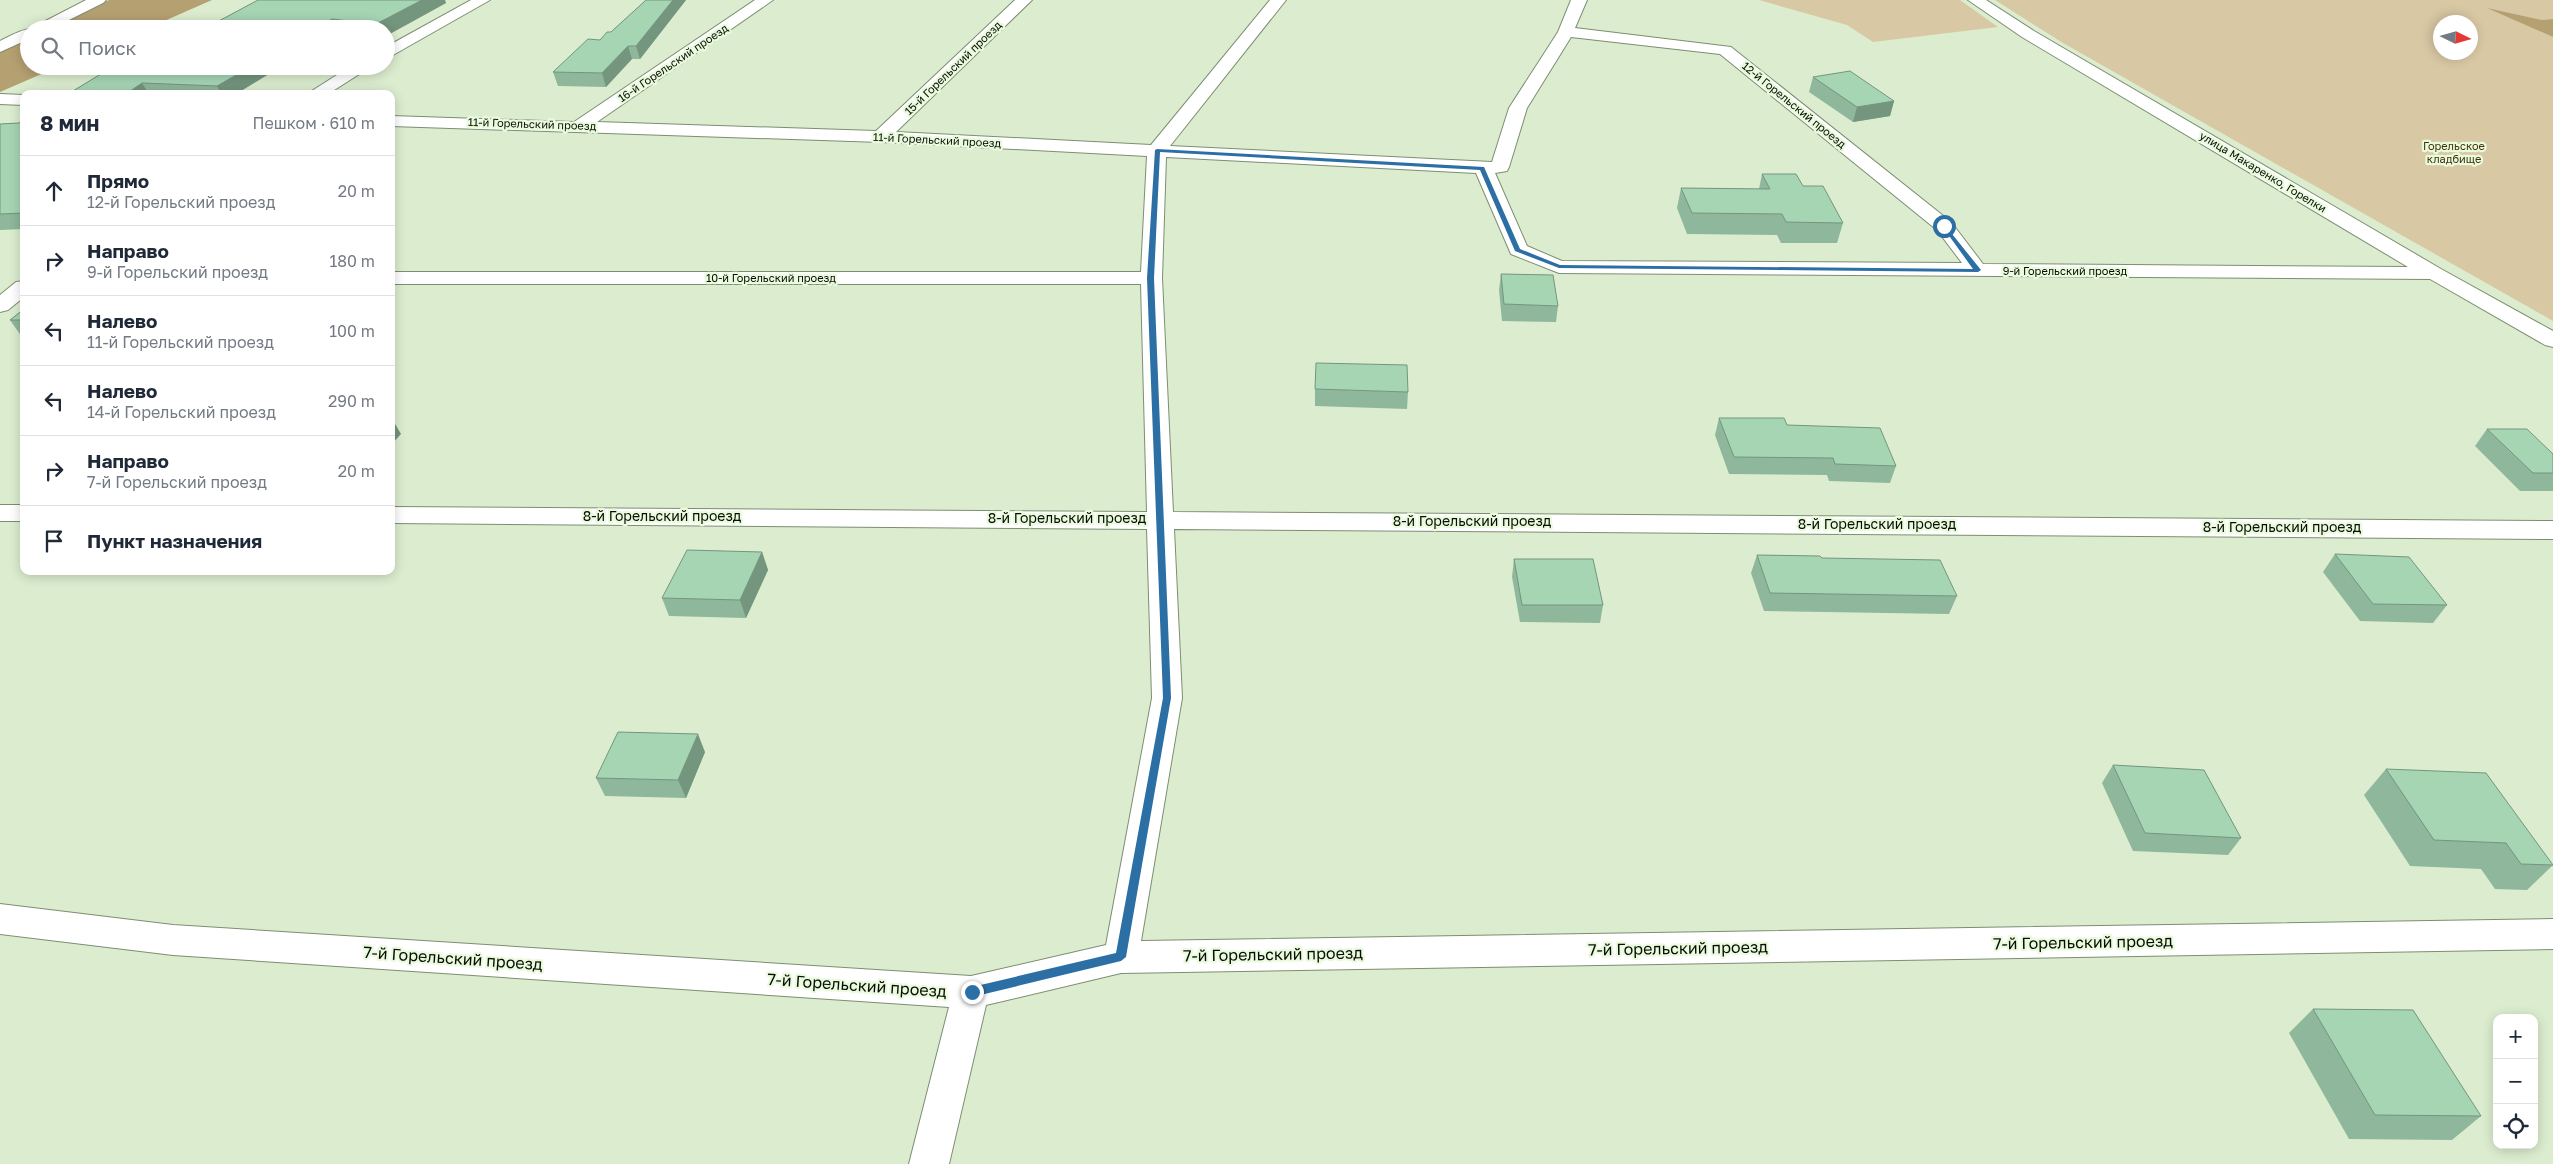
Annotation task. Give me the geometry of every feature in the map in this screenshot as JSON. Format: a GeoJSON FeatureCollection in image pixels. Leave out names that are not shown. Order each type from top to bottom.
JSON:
{"type":"FeatureCollection","features":[{"type":"Feature","properties":{"kind":"street"},"geometry":{"type":"LineString","coordinates":[[57,20],[98,0]]}},
{"type":"Feature","properties":{"kind":"street"},"geometry":{"type":"LineString","coordinates":[[395,49],[482,0]]}},
{"type":"Feature","properties":{"kind":"street","name":"16-й Горельский проезд"},"geometry":{"type":"LineString","coordinates":[[581,126],[764,0]]}},
{"type":"Feature","properties":{"kind":"street","name":"15-й Горельский проезд"},"geometry":{"type":"LineString","coordinates":[[881,137],[1024,0]]}},
{"type":"Feature","properties":{"kind":"street"},"geometry":{"type":"LineString","coordinates":[[1121,957],[1167,698],[1150,278],[1157,150],[1278,0]]}},
{"type":"Feature","properties":{"kind":"street"},"geometry":{"type":"LineString","coordinates":[[1482,168],[1500,167],[1518,108],[1566,32],[1579,0]]}},
{"type":"Feature","properties":{"kind":"street","name":"улица Макаренко, Горелки"},"geometry":{"type":"LineString","coordinates":[[1976,0],[2036,38],[2434,273],[2553,340]]}},
{"type":"Feature","properties":{"kind":"street","name":"12-й Горельский проезд"},"geometry":{"type":"LineString","coordinates":[[1566,32],[1726,50],[1944,226],[1978,270]]}},
{"type":"Feature","properties":{"kind":"street"},"geometry":{"type":"LineString","coordinates":[[0,47],[20,37]]}},
{"type":"Feature","properties":{"kind":"street"},"geometry":{"type":"LineString","coordinates":[[322,90],[348,75]]}},
{"type":"Feature","properties":{"kind":"street"},"geometry":{"type":"LineString","coordinates":[[0,99],[20,100]]}},
{"type":"Feature","properties":{"kind":"street","name":"11-й Горельский проезд"},"geometry":{"type":"LineString","coordinates":[[395,121],[881,137],[1482,168]]}},
{"type":"Feature","properties":{"kind":"street","name":"9-й Горельский проезд"},"geometry":{"type":"LineString","coordinates":[[1482,168],[1518,250],[1559,266],[2434,273]]}},
{"type":"Feature","properties":{"kind":"street","name":"10-й Горельский проезд"},"geometry":{"type":"LineString","coordinates":[[395,278],[1150,278]]}},
{"type":"Feature","properties":{"kind":"street"},"geometry":{"type":"LineString","coordinates":[[0,279],[20,279]]}},
{"type":"Feature","properties":{"kind":"street"},"geometry":{"type":"LineString","coordinates":[[0,306],[20,290]]}},
{"type":"Feature","properties":{"kind":"street"},"geometry":{"type":"LineString","coordinates":[[0,513],[20,513]]}},
{"type":"Feature","properties":{"kind":"street","name":"8-й Горельский проезд"},"geometry":{"type":"LineString","coordinates":[[395,515],[2553,530]]}},
{"type":"Feature","properties":{"kind":"street","name":"7-й Горельский проезд"},"geometry":{"type":"LineString","coordinates":[[0,919],[173,940],[972,992],[1121,957],[2553,934]]}},
{"type":"Feature","properties":{"kind":"street"},"geometry":{"type":"LineString","coordinates":[[929,1164],[972,992]]}},
{"type":"Feature","properties":{"kind":"green space"},"geometry":{"type":"Polygon","coordinates":[[[1759,0],[1960,0],[1998,27],[1873,42],[1847,25],[1759,0]]]}},
{"type":"Feature","properties":{"kind":"green space","name":"Горельское кладбище"},"geometry":{"type":"Polygon","coordinates":[[[1995,0],[2553,0],[2553,19],[2542,20],[2490,9],[2553,37],[2553,321],[2063,43],[1995,0]]]}},
{"type":"Feature","properties":{"kind":"shaded area"},"geometry":{"type":"Polygon","coordinates":[[[109,0],[212,0],[166,20],[66,20],[109,0]]]}},
{"type":"Feature","properties":{"kind":"shaded area"},"geometry":{"type":"Polygon","coordinates":[[[2487,8],[2542,20],[2553,19],[2553,37],[2487,8]]]}},
{"type":"Feature","properties":{"kind":"shaded area"},"geometry":{"type":"Polygon","coordinates":[[[20,41],[20,75],[39,75],[0,92],[0,51],[20,41]]]}},
{"type":"Feature","properties":{"kind":"building"},"geometry":{"type":"Polygon","coordinates":[[[258,0],[422,0],[384,20],[221,20],[258,0]]]}},
{"type":"Feature","properties":{"kind":"building"},"geometry":{"type":"Polygon","coordinates":[[[646,0],[673,0],[636,46],[628,46],[602,73],[553,72],[588,39],[600,40],[646,0]]]}},
{"type":"Feature","properties":{"kind":"building"},"geometry":{"type":"Polygon","coordinates":[[[1850,71],[1894,101],[1857,107],[1813,77],[1850,71]]]}},
{"type":"Feature","properties":{"kind":"building"},"geometry":{"type":"Polygon","coordinates":[[[99,75],[236,75],[217,86],[142,83],[132,90],[75,90],[99,75]]]}},
{"type":"Feature","properties":{"kind":"building"},"geometry":{"type":"Polygon","coordinates":[[[19,123],[20,213],[0,214],[0,124],[19,123]]]}},
{"type":"Feature","properties":{"kind":"building"},"geometry":{"type":"Polygon","coordinates":[[[1762,174],[1796,174],[1803,186],[1823,186],[1843,223],[1786,222],[1782,214],[1692,213],[1681,188],[1770,189],[1762,174]]]}},
{"type":"Feature","properties":{"kind":"building"},"geometry":{"type":"Polygon","coordinates":[[[1501,274],[1553,275],[1558,306],[1504,304],[1501,274]]]}},
{"type":"Feature","properties":{"kind":"building"},"geometry":{"type":"Polygon","coordinates":[[[20,312],[20,320],[10,320],[20,312]]]}},
{"type":"Feature","properties":{"kind":"building"},"geometry":{"type":"Polygon","coordinates":[[[1316,363],[1407,365],[1408,392],[1315,389],[1316,363]]]}},
{"type":"Feature","properties":{"kind":"building"},"geometry":{"type":"Polygon","coordinates":[[[1719,418],[1784,418],[1787,425],[1880,428],[1896,466],[1835,464],[1833,458],[1734,457],[1719,418]]]}},
{"type":"Feature","properties":{"kind":"building"},"geometry":{"type":"Polygon","coordinates":[[[2487,429],[2527,429],[2553,454],[2553,473],[2533,473],[2487,429]]]}},
{"type":"Feature","properties":{"kind":"building"},"geometry":{"type":"Polygon","coordinates":[[[687,550],[762,552],[740,600],[662,598],[687,550]]]}},
{"type":"Feature","properties":{"kind":"building"},"geometry":{"type":"Polygon","coordinates":[[[2335,554],[2409,557],[2447,605],[2373,604],[2335,554]]]}},
{"type":"Feature","properties":{"kind":"building"},"geometry":{"type":"Polygon","coordinates":[[[1757,555],[1940,560],[1957,596],[1770,593],[1757,555]]]}},
{"type":"Feature","properties":{"kind":"building"},"geometry":{"type":"Polygon","coordinates":[[[1514,559],[1593,559],[1603,605],[1522,605],[1514,559]]]}},
{"type":"Feature","properties":{"kind":"building"},"geometry":{"type":"Polygon","coordinates":[[[618,732],[698,734],[678,780],[596,778],[618,732]]]}},
{"type":"Feature","properties":{"kind":"building"},"geometry":{"type":"Polygon","coordinates":[[[2113,765],[2204,770],[2241,838],[2145,833],[2113,765]]]}},
{"type":"Feature","properties":{"kind":"building"},"geometry":{"type":"Polygon","coordinates":[[[2386,769],[2486,773],[2553,865],[2521,864],[2506,843],[2434,840],[2386,769]]]}},
{"type":"Feature","properties":{"kind":"building"},"geometry":{"type":"Polygon","coordinates":[[[2313,1009],[2413,1010],[2481,1116],[2375,1115],[2313,1009]]]}},
{"type":"Feature","properties":{"kind":"route"},"geometry":{"type":"LineString","coordinates":[[972,992],[1121,957],[1167,698],[1150,278],[1157,150],[1482,168],[1518,250],[1559,266],[1978,270],[1944,226]]}}]}
